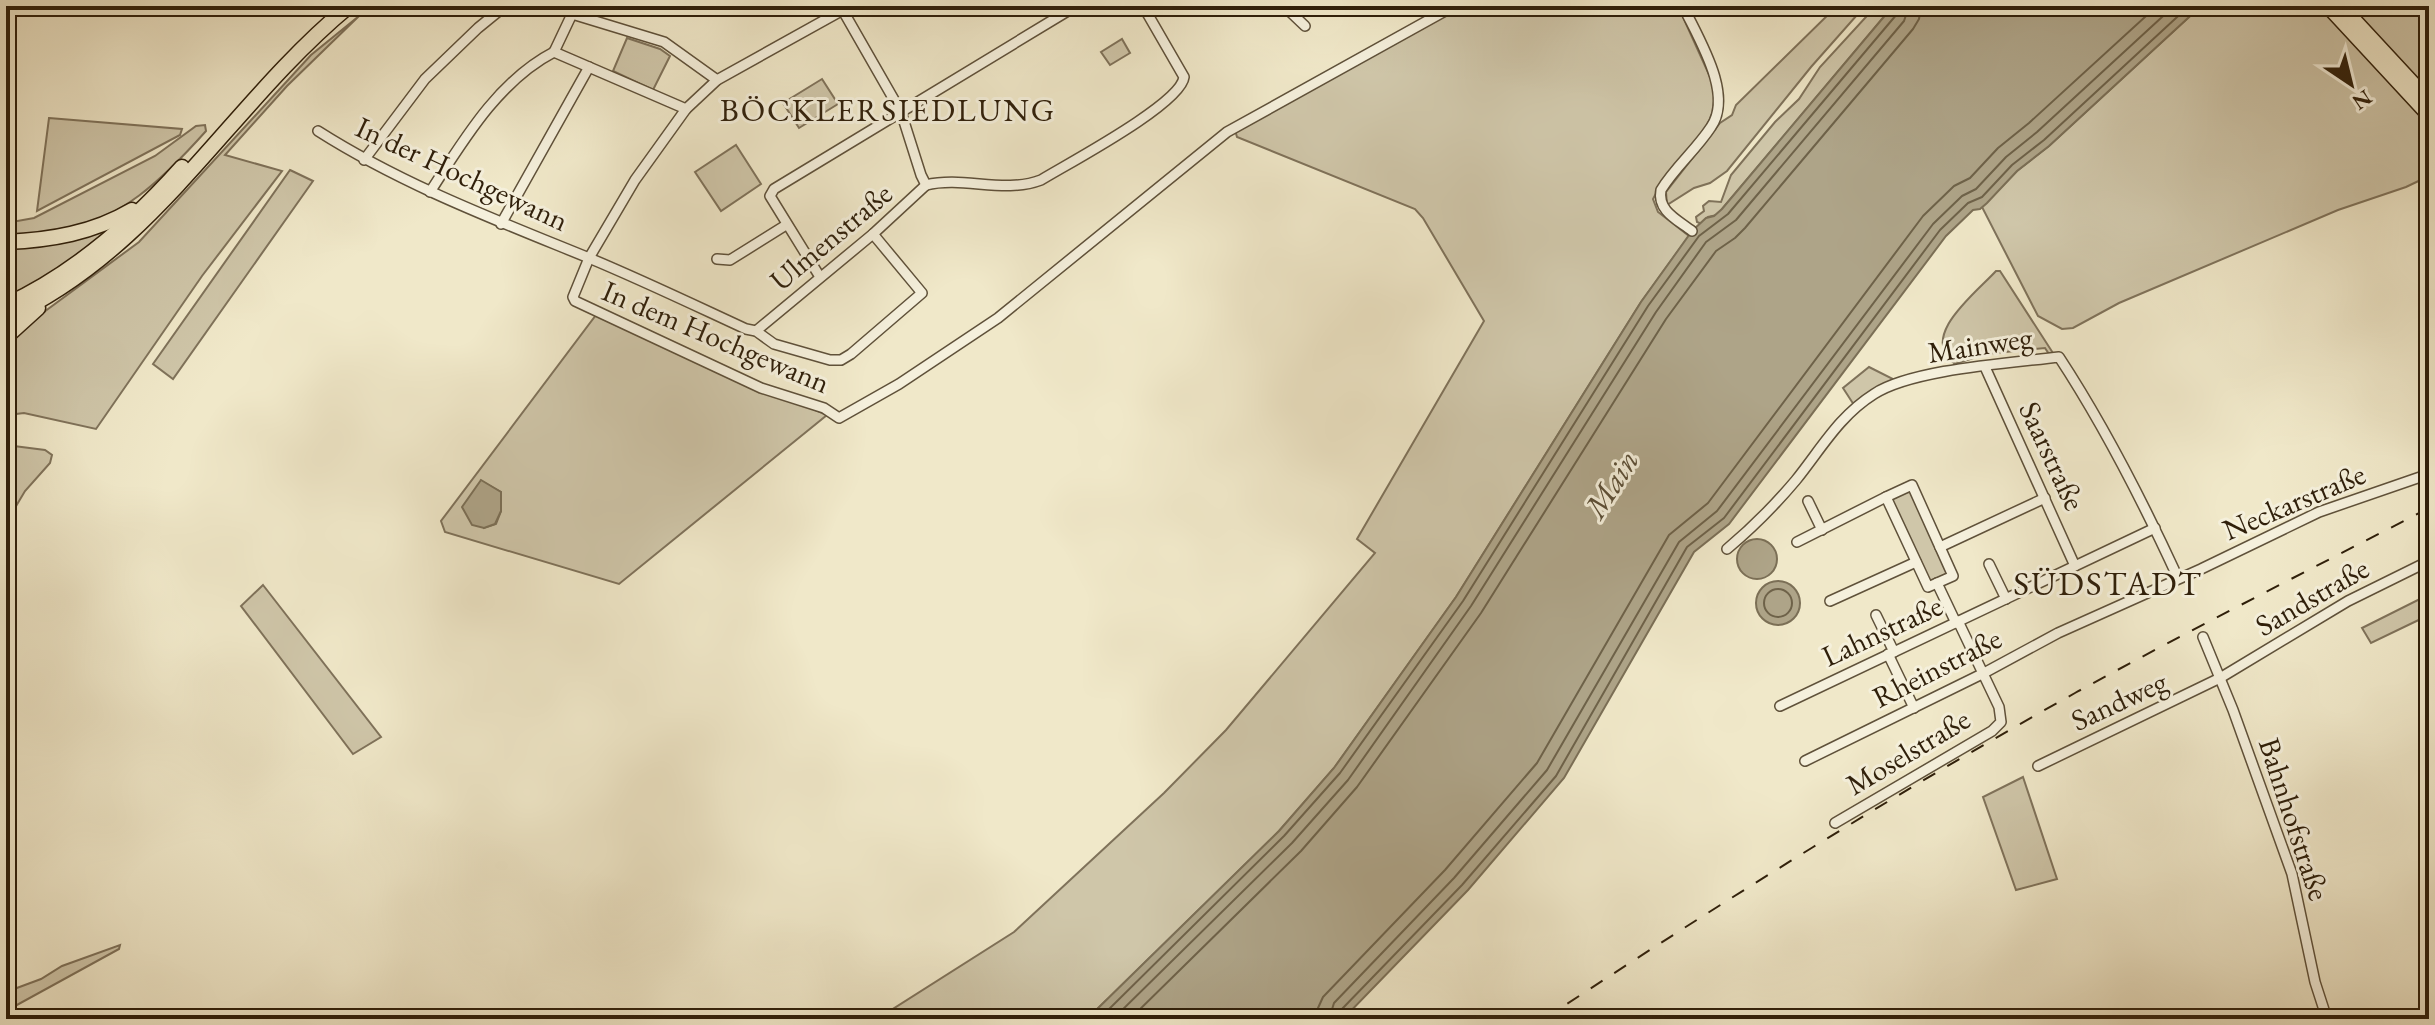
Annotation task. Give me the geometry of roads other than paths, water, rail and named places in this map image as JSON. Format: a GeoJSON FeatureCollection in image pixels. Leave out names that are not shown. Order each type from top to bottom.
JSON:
{"type":"FeatureCollection","features":[{"type":"Feature","properties":{"kind":"highway"},"geometry":{"type":"LineString","coordinates":[[6,305],[73,266],[105,242],[153,198],[272,67],[338,6]]}},
{"type":"Feature","properties":{"kind":"highway"},"geometry":{"type":"LineString","coordinates":[[6,337],[58,290],[105,256],[150,216],[278,72],[349,6]]}},
{"type":"Feature","properties":{"kind":"highway"},"geometry":{"type":"LineString","coordinates":[[2328,6],[2429,115]]}},
{"type":"Feature","properties":{"kind":"highway"},"geometry":{"type":"LineString","coordinates":[[2341,6],[2429,101]]}},
{"type":"Feature","properties":{"kind":"highway"},"geometry":{"type":"LineString","coordinates":[[6,242],[52,239],[90,230],[153,198]]}},
{"type":"Feature","properties":{"kind":"highway"},"geometry":{"type":"LineString","coordinates":[[6,318],[58,290]]}},
{"type":"Feature","properties":{"kind":"street"},"geometry":{"type":"LineString","coordinates":[[364,160],[425,79],[505,6]]}},
{"type":"Feature","properties":{"kind":"street"},"geometry":{"type":"LineString","coordinates":[[965,7],[983,10],[1003,6]]}},
{"type":"Feature","properties":{"kind":"street"},"geometry":{"type":"LineString","coordinates":[[820,277],[770,196],[774,189],[1076,6]]}},
{"type":"Feature","properties":{"kind":"street"},"geometry":{"type":"LineString","coordinates":[[926,185],[940,182],[1028,185],[1141,120],[1176,92],[1183,84],[1184,77],[1143,6]]}},
{"type":"Feature","properties":{"kind":"street"},"geometry":{"type":"LineString","coordinates":[[1284,6],[1305,26]]}},
{"type":"Feature","properties":{"kind":"street","name":"In dem Hochgewann"},"geometry":{"type":"LineString","coordinates":[[589,258],[573,300],[761,388],[824,408],[839,418],[899,384],[998,318],[1227,132],[1454,6]]}},
{"type":"Feature","properties":{"kind":"street"},"geometry":{"type":"LineString","coordinates":[[1683,6],[1715,77],[1720,105],[1710,130],[1661,190],[1659,197],[1663,208],[1692,231]]}},
{"type":"Feature","properties":{"kind":"street"},"geometry":{"type":"LineString","coordinates":[[589,258],[635,180],[686,109],[717,80],[845,8]]}},
{"type":"Feature","properties":{"kind":"street","name":"Ulmenstraße"},"geometry":{"type":"LineString","coordinates":[[589,258],[756,331],[873,234],[926,185],[901,112],[845,8]]}},
{"type":"Feature","properties":{"kind":"street"},"geometry":{"type":"LineString","coordinates":[[430,192],[493,102],[542,58],[554,52],[569,10],[664,42],[717,80]]}},
{"type":"Feature","properties":{"kind":"street"},"geometry":{"type":"LineString","coordinates":[[554,52],[686,109]]}},
{"type":"Feature","properties":{"kind":"street"},"geometry":{"type":"LineString","coordinates":[[501,224],[589,67]]}},
{"type":"Feature","properties":{"kind":"street","name":"In der Hochgewann"},"geometry":{"type":"LineString","coordinates":[[318,131],[364,160],[430,192],[589,258]]}},
{"type":"Feature","properties":{"kind":"street"},"geometry":{"type":"LineString","coordinates":[[717,259],[730,260],[786,225]]}},
{"type":"Feature","properties":{"kind":"street"},"geometry":{"type":"LineString","coordinates":[[756,331],[774,344],[830,360],[841,360],[851,354],[922,293],[873,234]]}},
{"type":"Feature","properties":{"kind":"street","name":"Mainweg"},"geometry":{"type":"LineString","coordinates":[[1727,549],[1781,497],[1832,430],[1850,411],[1873,394],[1894,384],[2059,357],[2085,397],[2178,578]]}},
{"type":"Feature","properties":{"kind":"street","name":"Saarstraße"},"geometry":{"type":"LineString","coordinates":[[1985,367],[2075,566]]}},
{"type":"Feature","properties":{"kind":"street","name":"Neckarstraße"},"geometry":{"type":"LineString","coordinates":[[2178,578],[2328,508],[2429,474]]}},
{"type":"Feature","properties":{"kind":"street"},"geometry":{"type":"LineString","coordinates":[[1797,542],[1912,485],[1953,576],[1937,583]]}},
{"type":"Feature","properties":{"kind":"street"},"geometry":{"type":"LineString","coordinates":[[1830,601],[1916,562],[1886,497]]}},
{"type":"Feature","properties":{"kind":"street"},"geometry":{"type":"LineString","coordinates":[[1940,547],[2045,498]]}},
{"type":"Feature","properties":{"kind":"street"},"geometry":{"type":"LineString","coordinates":[[1808,501],[1822,530]]}},
{"type":"Feature","properties":{"kind":"street","name":"Lahnstraße"},"geometry":{"type":"LineString","coordinates":[[1780,706],[2155,528]]}},
{"type":"Feature","properties":{"kind":"street","name":"Sandstraße"},"geometry":{"type":"LineString","coordinates":[[2220,678],[2348,601],[2429,561]]}},
{"type":"Feature","properties":{"kind":"street","name":"Moselstraße"},"geometry":{"type":"LineString","coordinates":[[1835,823],[1997,727],[2001,715],[1984,673],[1937,583],[1928,587],[1916,562]]}},
{"type":"Feature","properties":{"kind":"street"},"geometry":{"type":"LineString","coordinates":[[1989,564],[2006,599]]}},
{"type":"Feature","properties":{"kind":"street","name":"Rheinstraße"},"geometry":{"type":"LineString","coordinates":[[1805,761],[2058,633],[2178,578]]}},
{"type":"Feature","properties":{"kind":"street"},"geometry":{"type":"LineString","coordinates":[[1876,615],[1914,708]]}},
{"type":"Feature","properties":{"kind":"street","name":"Bahnhofstraße"},"geometry":{"type":"LineString","coordinates":[[2203,637],[2292,874],[2315,982],[2327,1019]]}},
{"type":"Feature","properties":{"kind":"street","name":"Sandweg"},"geometry":{"type":"LineString","coordinates":[[2038,766],[2220,678]]}},
{"type":"Feature","properties":{"kind":"water","name":"Main"},"geometry":{"type":"Polygon","coordinates":[[[1893,6],[2201,6],[2049,146],[2017,171],[1987,203],[1973,210],[1946,236],[1729,524],[1694,552],[1564,778],[1468,890],[1343,1019],[1087,1019],[1279,831],[1334,768],[1456,597],[1641,302],[1692,231],[1722,209],[1893,6]]]}},
{"type":"Feature","properties":{"kind":"water"},"geometry":{"type":"Polygon","coordinates":[[[481,480],[501,492],[501,511],[495,524],[484,528],[472,525],[462,507],[481,480]]]}},
{"type":"Feature","properties":{"kind":"water"},"geometry":{"type":"Polygon","coordinates":[[[1757,539],[1771,545],[1777,559],[1771,573],[1757,579],[1743,573],[1737,559],[1743,545],[1757,539]]]}},
{"type":"Feature","properties":{"kind":"water"},"geometry":{"type":"Polygon","coordinates":[[[1778,581],[1794,587],[1800,603],[1794,619],[1778,625],[1762,619],[1756,603],[1762,587],[1778,581]]]}},
{"type":"Feature","properties":{"kind":"railway"},"geometry":{"type":"LineString","coordinates":[[1544,1019],[1806,851],[2007,731],[2429,508]]}},
{"type":"Feature","properties":{"kind":"district","name":"BÖCKLERSIEDLUNG"},"geometry":{"type":"Point","coordinates":[888,110]}},
{"type":"Feature","properties":{"kind":"district","name":"SÜDSTADT"},"geometry":{"type":"Point","coordinates":[2108,583]}}]}
